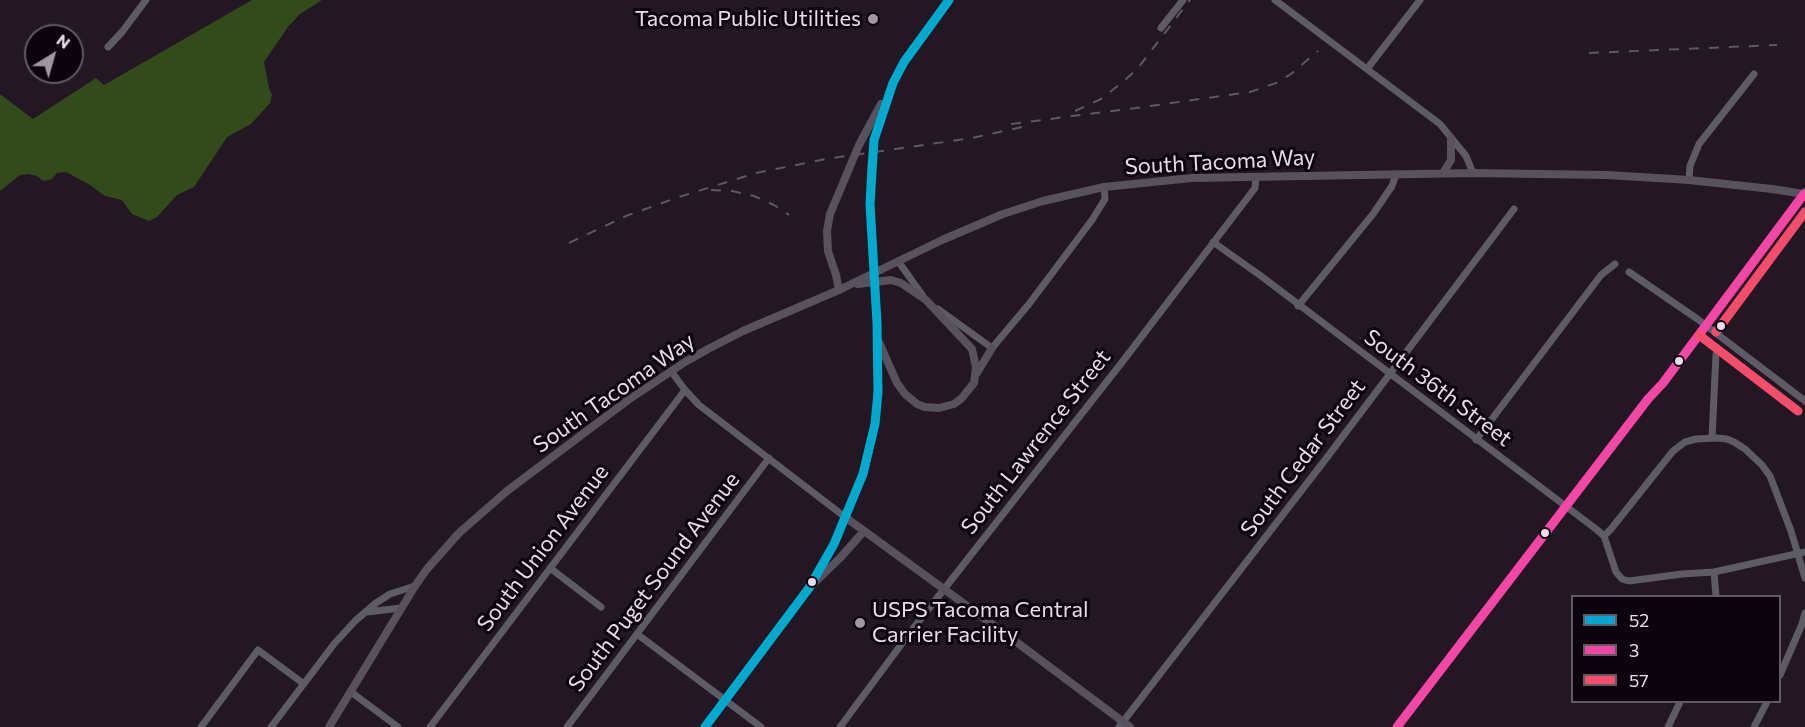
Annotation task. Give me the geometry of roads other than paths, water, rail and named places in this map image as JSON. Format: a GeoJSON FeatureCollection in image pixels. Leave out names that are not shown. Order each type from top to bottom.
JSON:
{"type":"FeatureCollection","features":[{"type":"Feature","properties":{"kind":"main road"},"geometry":{"type":"LineString","coordinates":[[839,290],[828,250],[827,231],[831,214],[859,145],[878,108],[904,62],[949,0]]}},
{"type":"Feature","properties":{"kind":"main road"},"geometry":{"type":"LineString","coordinates":[[893,83],[873,140],[871,170],[870,204],[878,392],[875,424],[863,474],[845,517],[1124,725]]}},
{"type":"Feature","properties":{"kind":"main road"},"geometry":{"type":"LineString","coordinates":[[1443,173],[1451,160],[1451,138]]}},
{"type":"Feature","properties":{"kind":"main road","name":"South Tacoma Way"},"geometry":{"type":"LineString","coordinates":[[329,727],[415,586],[435,559],[459,533],[499,498],[628,400],[700,353],[742,331],[839,290],[942,240],[1003,214],[1043,201],[1104,186],[1176,179],[1256,177],[1443,173],[1607,175],[1689,180],[1804,194]]}},
{"type":"Feature","properties":{"kind":"main road"},"geometry":{"type":"LineString","coordinates":[[1397,727],[1804,194]]}},
{"type":"Feature","properties":{"kind":"main road"},"geometry":{"type":"LineString","coordinates":[[851,284],[891,280],[902,283],[926,300],[972,349],[976,375]]}},
{"type":"Feature","properties":{"kind":"main road"},"geometry":{"type":"LineString","coordinates":[[877,336],[901,390],[911,400],[925,407],[939,408],[954,404],[969,391],[992,348]]}},
{"type":"Feature","properties":{"kind":"main road"},"geometry":{"type":"LineString","coordinates":[[809,588],[864,531]]}},
{"type":"Feature","properties":{"kind":"street"},"geometry":{"type":"LineString","coordinates":[[108,47],[146,0]]}},
{"type":"Feature","properties":{"kind":"street"},"geometry":{"type":"LineString","coordinates":[[1161,28],[1183,0]]}},
{"type":"Feature","properties":{"kind":"street"},"geometry":{"type":"LineString","coordinates":[[1275,0],[1440,124],[1466,156],[1473,173]]}},
{"type":"Feature","properties":{"kind":"street"},"geometry":{"type":"LineString","coordinates":[[1367,69],[1420,0]]}},
{"type":"Feature","properties":{"kind":"street"},"geometry":{"type":"LineString","coordinates":[[1689,180],[1689,166],[1696,150],[1754,74]]}},
{"type":"Feature","properties":{"kind":"street"},"geometry":{"type":"LineString","coordinates":[[1298,306],[1373,214],[1392,186],[1396,174]]}},
{"type":"Feature","properties":{"kind":"street","name":"South Lawrence Street"},"geometry":{"type":"LineString","coordinates":[[840,727],[1255,188],[1256,177]]}},
{"type":"Feature","properties":{"kind":"street"},"geometry":{"type":"LineString","coordinates":[[898,261],[926,300],[992,348],[1029,304],[1092,220],[1105,199],[1104,186]]}},
{"type":"Feature","properties":{"kind":"street","name":"South Cedar Street"},"geometry":{"type":"LineString","coordinates":[[1124,725],[1514,209]]}},
{"type":"Feature","properties":{"kind":"street","name":"South 36th Street"},"geometry":{"type":"LineString","coordinates":[[1213,242],[1604,536]]}},
{"type":"Feature","properties":{"kind":"street"},"geometry":{"type":"LineString","coordinates":[[1476,440],[1601,275],[1615,264]]}},
{"type":"Feature","properties":{"kind":"street"},"geometry":{"type":"LineString","coordinates":[[1629,272],[1706,325],[1805,401]]}},
{"type":"Feature","properties":{"kind":"street"},"geometry":{"type":"LineString","coordinates":[[1712,438],[1716,354]]}},
{"type":"Feature","properties":{"kind":"street"},"geometry":{"type":"LineString","coordinates":[[671,371],[699,405],[845,517],[834,544],[809,588],[705,727]]}},
{"type":"Feature","properties":{"kind":"street","name":"South Union Avenue"},"geometry":{"type":"LineString","coordinates":[[430,727],[685,390]]}},
{"type":"Feature","properties":{"kind":"street"},"geometry":{"type":"LineString","coordinates":[[1801,554],[1714,572],[1629,581],[1622,579],[1616,572],[1604,536],[1673,451],[1685,442],[1712,438],[1734,442],[1762,465],[1776,488],[1801,554],[1805,578]]}},
{"type":"Feature","properties":{"kind":"street","name":"South Puget Sound Avenue"},"geometry":{"type":"LineString","coordinates":[[567,727],[769,458]]}},
{"type":"Feature","properties":{"kind":"street"},"geometry":{"type":"LineString","coordinates":[[550,568],[601,608]]}},
{"type":"Feature","properties":{"kind":"street"},"geometry":{"type":"LineString","coordinates":[[1714,572],[1716,595]]}},
{"type":"Feature","properties":{"kind":"street"},"geometry":{"type":"LineString","coordinates":[[271,727],[344,632],[376,603],[390,594],[415,586]]}},
{"type":"Feature","properties":{"kind":"street"},"geometry":{"type":"LineString","coordinates":[[367,612],[401,609]]}},
{"type":"Feature","properties":{"kind":"street"},"geometry":{"type":"LineString","coordinates":[[1781,671],[1805,613]]}},
{"type":"Feature","properties":{"kind":"street"},"geometry":{"type":"LineString","coordinates":[[637,634],[761,727]]}},
{"type":"Feature","properties":{"kind":"street"},"geometry":{"type":"LineString","coordinates":[[201,727],[258,650],[304,684]]}},
{"type":"Feature","properties":{"kind":"street"},"geometry":{"type":"LineString","coordinates":[[351,692],[398,727]]}},
{"type":"Feature","properties":{"kind":"street"},"geometry":{"type":"LineString","coordinates":[[1668,727],[1680,703]]}},
{"type":"Feature","properties":{"kind":"street"},"geometry":{"type":"LineString","coordinates":[[1754,727],[1766,703]]}},
{"type":"Feature","properties":{"kind":"railway"},"geometry":{"type":"LineString","coordinates":[[1075,111],[1101,99],[1138,68],[1190,0]]}},
{"type":"Feature","properties":{"kind":"railway"},"geometry":{"type":"LineString","coordinates":[[1589,53],[1777,45]]}},
{"type":"Feature","properties":{"kind":"railway"},"geometry":{"type":"LineString","coordinates":[[1011,124],[1250,92],[1276,83],[1291,74],[1318,51]]}},
{"type":"Feature","properties":{"kind":"railway"},"geometry":{"type":"LineString","coordinates":[[569,243],[626,216],[756,173],[826,159],[972,138],[1022,127]]}},
{"type":"Feature","properties":{"kind":"railway"},"geometry":{"type":"LineString","coordinates":[[711,190],[732,191],[754,196],[789,215]]}},
{"type":"Feature","properties":{"kind":"place","name":"Tacoma Public Utilities"},"geometry":{"type":"Point","coordinates":[873,19]}},
{"type":"Feature","properties":{"kind":"place","name":"USPS Tacoma Central Carrier Facility"},"geometry":{"type":"Point","coordinates":[860,623]}}]}
